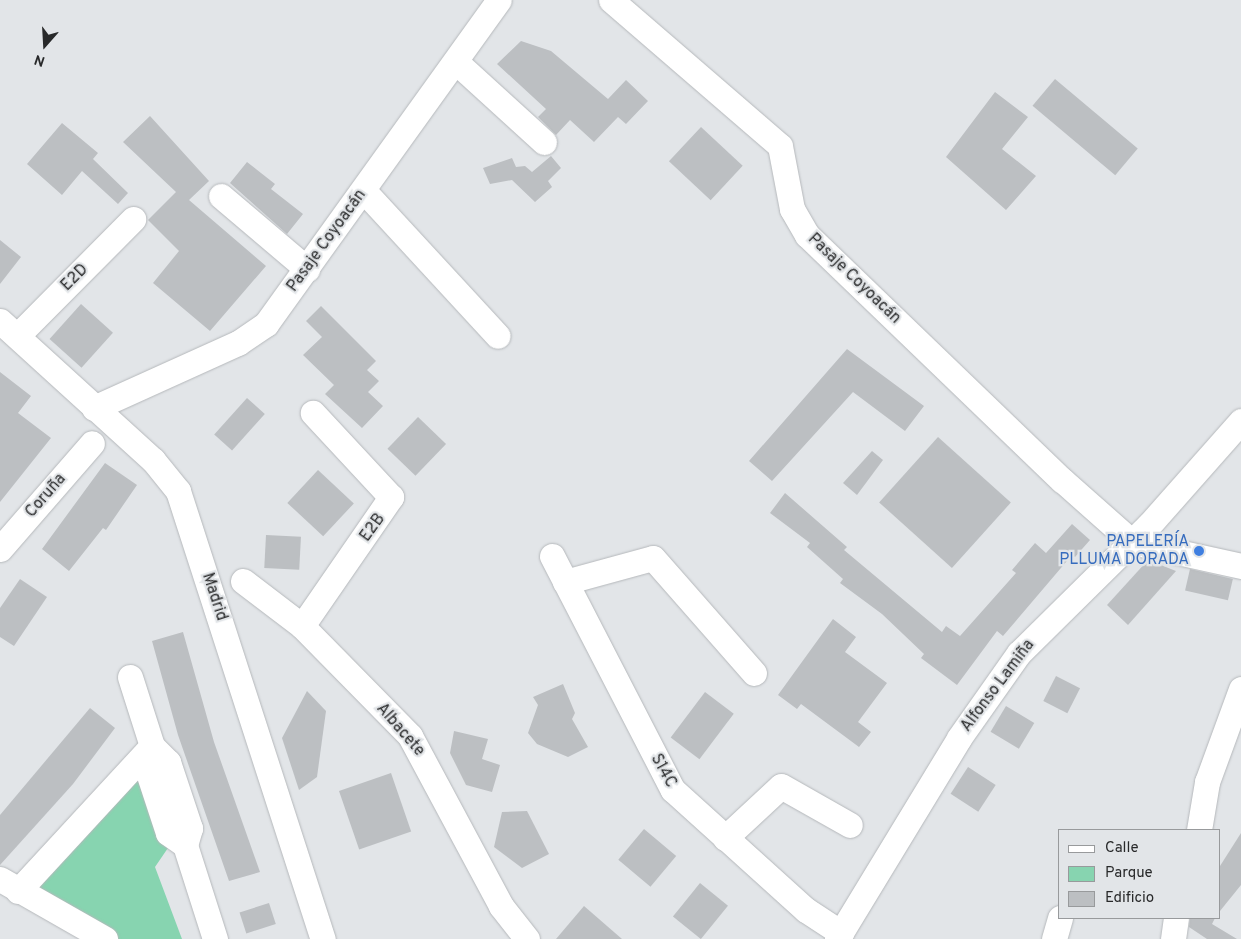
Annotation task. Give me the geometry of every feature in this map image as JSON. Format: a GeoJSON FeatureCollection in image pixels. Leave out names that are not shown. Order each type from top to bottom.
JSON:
{"type":"FeatureCollection","features":[{"type":"Feature","properties":{"kind":"street","name":"Pasaje Coyoacán"},"geometry":{"type":"LineString","coordinates":[[94,408],[254,335],[307,269],[499,0]]}},
{"type":"Feature","properties":{"kind":"street","name":"Pasaje Coyoacán"},"geometry":{"type":"LineString","coordinates":[[611,0],[780,146],[792,209],[807,235],[1132,542]]}},
{"type":"Feature","properties":{"kind":"street"},"geometry":{"type":"LineString","coordinates":[[456,62],[544,142]]}},
{"type":"Feature","properties":{"kind":"street"},"geometry":{"type":"LineString","coordinates":[[364,191],[498,336]]}},
{"type":"Feature","properties":{"kind":"street"},"geometry":{"type":"LineString","coordinates":[[221,196],[307,269]]}},
{"type":"Feature","properties":{"kind":"street","name":"E2D"},"geometry":{"type":"LineString","coordinates":[[8,329],[134,219]]}},
{"type":"Feature","properties":{"kind":"street","name":"Madrid"},"geometry":{"type":"LineString","coordinates":[[8,329],[153,460],[178,492],[323,939]]}},
{"type":"Feature","properties":{"kind":"street","name":"E2B"},"geometry":{"type":"LineString","coordinates":[[302,626],[391,496],[314,414]]}},
{"type":"Feature","properties":{"kind":"street","name":"Alfonso Lamiña"},"geometry":{"type":"LineString","coordinates":[[839,936],[959,738],[1019,653],[1132,542],[1241,422]]}},
{"type":"Feature","properties":{"kind":"street","name":"Coruña"},"geometry":{"type":"LineString","coordinates":[[0,549],[92,443]]}},
{"type":"Feature","properties":{"kind":"street"},"geometry":{"type":"LineString","coordinates":[[1132,542],[1241,566]]}},
{"type":"Feature","properties":{"kind":"street","name":"S14C"},"geometry":{"type":"LineString","coordinates":[[552,556],[673,790],[806,910],[839,936]]}},
{"type":"Feature","properties":{"kind":"street"},"geometry":{"type":"LineString","coordinates":[[565,582],[653,558],[754,673]]}},
{"type":"Feature","properties":{"kind":"street","name":"Albacete"},"geometry":{"type":"LineString","coordinates":[[244,581],[302,626],[410,736],[501,906],[527,939]]}},
{"type":"Feature","properties":{"kind":"street"},"geometry":{"type":"LineString","coordinates":[[130,677],[152,746],[147,763],[150,778],[168,833],[185,845],[215,939]]}},
{"type":"Feature","properties":{"kind":"street"},"geometry":{"type":"LineString","coordinates":[[1199,829],[1207,782],[1241,690]]}},
{"type":"Feature","properties":{"kind":"street"},"geometry":{"type":"LineString","coordinates":[[104,939],[9,885],[152,746]]}},
{"type":"Feature","properties":{"kind":"street"},"geometry":{"type":"LineString","coordinates":[[725,838],[780,786],[850,825]]}},
{"type":"Feature","properties":{"kind":"street"},"geometry":{"type":"LineString","coordinates":[[1054,939],[1060,919]]}},
{"type":"Feature","properties":{"kind":"street"},"geometry":{"type":"LineString","coordinates":[[1173,939],[1176,919]]}},
{"type":"Feature","properties":{"kind":"green space"},"geometry":{"type":"Polygon","coordinates":[[[131,759],[158,831],[170,845],[155,867],[182,939],[118,939],[26,885],[131,759]]]}},
{"type":"Feature","properties":{"kind":"building"},"geometry":{"type":"Polygon","coordinates":[[[521,41],[551,51],[608,99],[626,80],[648,101],[626,124],[618,117],[594,142],[570,120],[556,135],[538,117],[546,109],[497,64],[521,41]]]}},
{"type":"Feature","properties":{"kind":"building"},"geometry":{"type":"Polygon","coordinates":[[[1055,79],[1138,148],[1115,175],[1033,106],[1055,79]]]}},
{"type":"Feature","properties":{"kind":"building"},"geometry":{"type":"Polygon","coordinates":[[[995,92],[1028,117],[1002,149],[1036,176],[1006,210],[946,157],[995,92]]]}},
{"type":"Feature","properties":{"kind":"building"},"geometry":{"type":"Polygon","coordinates":[[[150,116],[209,181],[189,200],[266,266],[210,331],[153,283],[179,251],[148,220],[176,192],[123,142],[150,116]]]}},
{"type":"Feature","properties":{"kind":"building"},"geometry":{"type":"Polygon","coordinates":[[[62,123],[98,153],[93,159],[128,193],[118,204],[82,171],[62,195],[27,164],[62,123]]]}},
{"type":"Feature","properties":{"kind":"building"},"geometry":{"type":"Polygon","coordinates":[[[701,127],[743,166],[711,200],[669,161],[701,127]]]}},
{"type":"Feature","properties":{"kind":"building"},"geometry":{"type":"Polygon","coordinates":[[[551,156],[561,168],[548,181],[552,187],[535,202],[512,180],[490,184],[483,168],[512,158],[516,167],[525,166],[532,172],[551,156]]]}},
{"type":"Feature","properties":{"kind":"building"},"geometry":{"type":"Polygon","coordinates":[[[247,162],[275,184],[271,189],[303,214],[287,234],[230,183],[247,162]]]}},
{"type":"Feature","properties":{"kind":"building"},"geometry":{"type":"Polygon","coordinates":[[[0,240],[21,257],[0,284],[0,240]]]}},
{"type":"Feature","properties":{"kind":"building"},"geometry":{"type":"Polygon","coordinates":[[[81,304],[113,333],[82,368],[50,339],[81,304]]]}},
{"type":"Feature","properties":{"kind":"building"},"geometry":{"type":"Polygon","coordinates":[[[321,306],[376,361],[367,370],[379,381],[368,392],[383,406],[362,428],[325,394],[334,385],[303,355],[322,337],[306,321],[321,306]]]}},
{"type":"Feature","properties":{"kind":"building"},"geometry":{"type":"Polygon","coordinates":[[[847,349],[924,406],[905,431],[853,392],[772,481],[749,461],[847,349]]]}},
{"type":"Feature","properties":{"kind":"building"},"geometry":{"type":"Polygon","coordinates":[[[0,372],[31,396],[18,413],[51,438],[0,502],[0,372]]]}},
{"type":"Feature","properties":{"kind":"building"},"geometry":{"type":"Polygon","coordinates":[[[247,398],[265,414],[232,450],[214,434],[247,398]]]}},
{"type":"Feature","properties":{"kind":"building"},"geometry":{"type":"Polygon","coordinates":[[[418,417],[446,444],[415,476],[387,449],[418,417]]]}},
{"type":"Feature","properties":{"kind":"building"},"geometry":{"type":"Polygon","coordinates":[[[938,437],[1011,503],[952,568],[879,502],[938,437]]]}},
{"type":"Feature","properties":{"kind":"building"},"geometry":{"type":"Polygon","coordinates":[[[872,451],[883,460],[857,495],[843,483],[872,451]]]}},
{"type":"Feature","properties":{"kind":"building"},"geometry":{"type":"Polygon","coordinates":[[[105,463],[137,485],[106,530],[103,528],[69,571],[42,549],[105,463]]]}},
{"type":"Feature","properties":{"kind":"building"},"geometry":{"type":"Polygon","coordinates":[[[318,470],[354,503],[323,536],[287,503],[318,470]]]}},
{"type":"Feature","properties":{"kind":"building"},"geometry":{"type":"Polygon","coordinates":[[[785,493],[847,547],[844,550],[942,632],[946,626],[960,636],[1016,573],[1012,570],[1035,543],[1046,553],[1072,524],[1090,540],[1075,557],[1072,555],[1003,636],[997,631],[957,685],[921,658],[924,654],[882,614],[840,583],[843,579],[807,547],[810,543],[770,513],[785,493]]]}},
{"type":"Feature","properties":{"kind":"building"},"geometry":{"type":"Polygon","coordinates":[[[266,535],[301,537],[299,570],[264,568],[266,535]]]}},
{"type":"Feature","properties":{"kind":"building"},"geometry":{"type":"Polygon","coordinates":[[[1148,560],[1176,571],[1128,625],[1107,605],[1148,560]]]}},
{"type":"Feature","properties":{"kind":"building"},"geometry":{"type":"Polygon","coordinates":[[[1190,569],[1233,579],[1228,600],[1185,590],[1190,569]]]}},
{"type":"Feature","properties":{"kind":"building"},"geometry":{"type":"Polygon","coordinates":[[[20,579],[47,597],[14,646],[0,637],[0,608],[20,579]]]}},
{"type":"Feature","properties":{"kind":"building"},"geometry":{"type":"Polygon","coordinates":[[[833,619],[856,637],[845,652],[887,683],[858,722],[871,732],[859,747],[801,704],[797,709],[778,695],[833,619]]]}},
{"type":"Feature","properties":{"kind":"building"},"geometry":{"type":"Polygon","coordinates":[[[183,632],[214,742],[260,872],[229,881],[178,735],[152,641],[183,632]]]}},
{"type":"Feature","properties":{"kind":"building"},"geometry":{"type":"Polygon","coordinates":[[[1056,676],[1080,688],[1067,713],[1043,701],[1056,676]]]}},
{"type":"Feature","properties":{"kind":"building"},"geometry":{"type":"Polygon","coordinates":[[[563,684],[575,713],[572,719],[588,747],[568,757],[537,744],[528,733],[538,705],[533,697],[563,684]]]}},
{"type":"Feature","properties":{"kind":"building"},"geometry":{"type":"Polygon","coordinates":[[[307,691],[326,711],[317,777],[299,790],[282,738],[307,691]]]}},
{"type":"Feature","properties":{"kind":"building"},"geometry":{"type":"Polygon","coordinates":[[[705,692],[734,714],[699,759],[671,738],[705,692]]]}},
{"type":"Feature","properties":{"kind":"building"},"geometry":{"type":"Polygon","coordinates":[[[1006,706],[1034,723],[1019,749],[991,732],[1006,706]]]}},
{"type":"Feature","properties":{"kind":"building"},"geometry":{"type":"Polygon","coordinates":[[[90,708],[115,728],[73,784],[0,865],[0,815],[90,708]]]}},
{"type":"Feature","properties":{"kind":"building"},"geometry":{"type":"Polygon","coordinates":[[[454,731],[488,739],[482,759],[500,765],[492,792],[466,785],[450,753],[454,731]]]}},
{"type":"Feature","properties":{"kind":"building"},"geometry":{"type":"Polygon","coordinates":[[[968,767],[996,785],[978,812],[951,794],[968,767]]]}},
{"type":"Feature","properties":{"kind":"building"},"geometry":{"type":"Polygon","coordinates":[[[391,773],[411,832],[359,850],[339,791],[391,773]]]}},
{"type":"Feature","properties":{"kind":"building"},"geometry":{"type":"Polygon","coordinates":[[[527,811],[549,854],[522,868],[494,847],[502,812],[527,811]]]}},
{"type":"Feature","properties":{"kind":"building"},"geometry":{"type":"Polygon","coordinates":[[[644,829],[676,856],[650,887],[618,860],[644,829]]]}},
{"type":"Feature","properties":{"kind":"building"},"geometry":{"type":"Polygon","coordinates":[[[1241,833],[1241,885],[1221,910],[1221,864],[1241,833]]]}},
{"type":"Feature","properties":{"kind":"building"},"geometry":{"type":"Polygon","coordinates":[[[700,883],[728,906],[701,939],[673,916],[700,883]]]}},
{"type":"Feature","properties":{"kind":"building"},"geometry":{"type":"Polygon","coordinates":[[[269,903],[276,924],[246,934],[240,913],[269,903]]]}},
{"type":"Feature","properties":{"kind":"building"},"geometry":{"type":"Polygon","coordinates":[[[584,906],[622,939],[556,939],[584,906]]]}},
{"type":"Feature","properties":{"kind":"building"},"geometry":{"type":"Polygon","coordinates":[[[1190,919],[1214,919],[1212,924],[1237,939],[1207,939],[1189,927],[1190,919]]]}},
{"type":"Feature","properties":{"kind":"place","name":"PAPELERÍA PLLUMA DORADA"},"geometry":{"type":"Point","coordinates":[1199,551]}}]}
